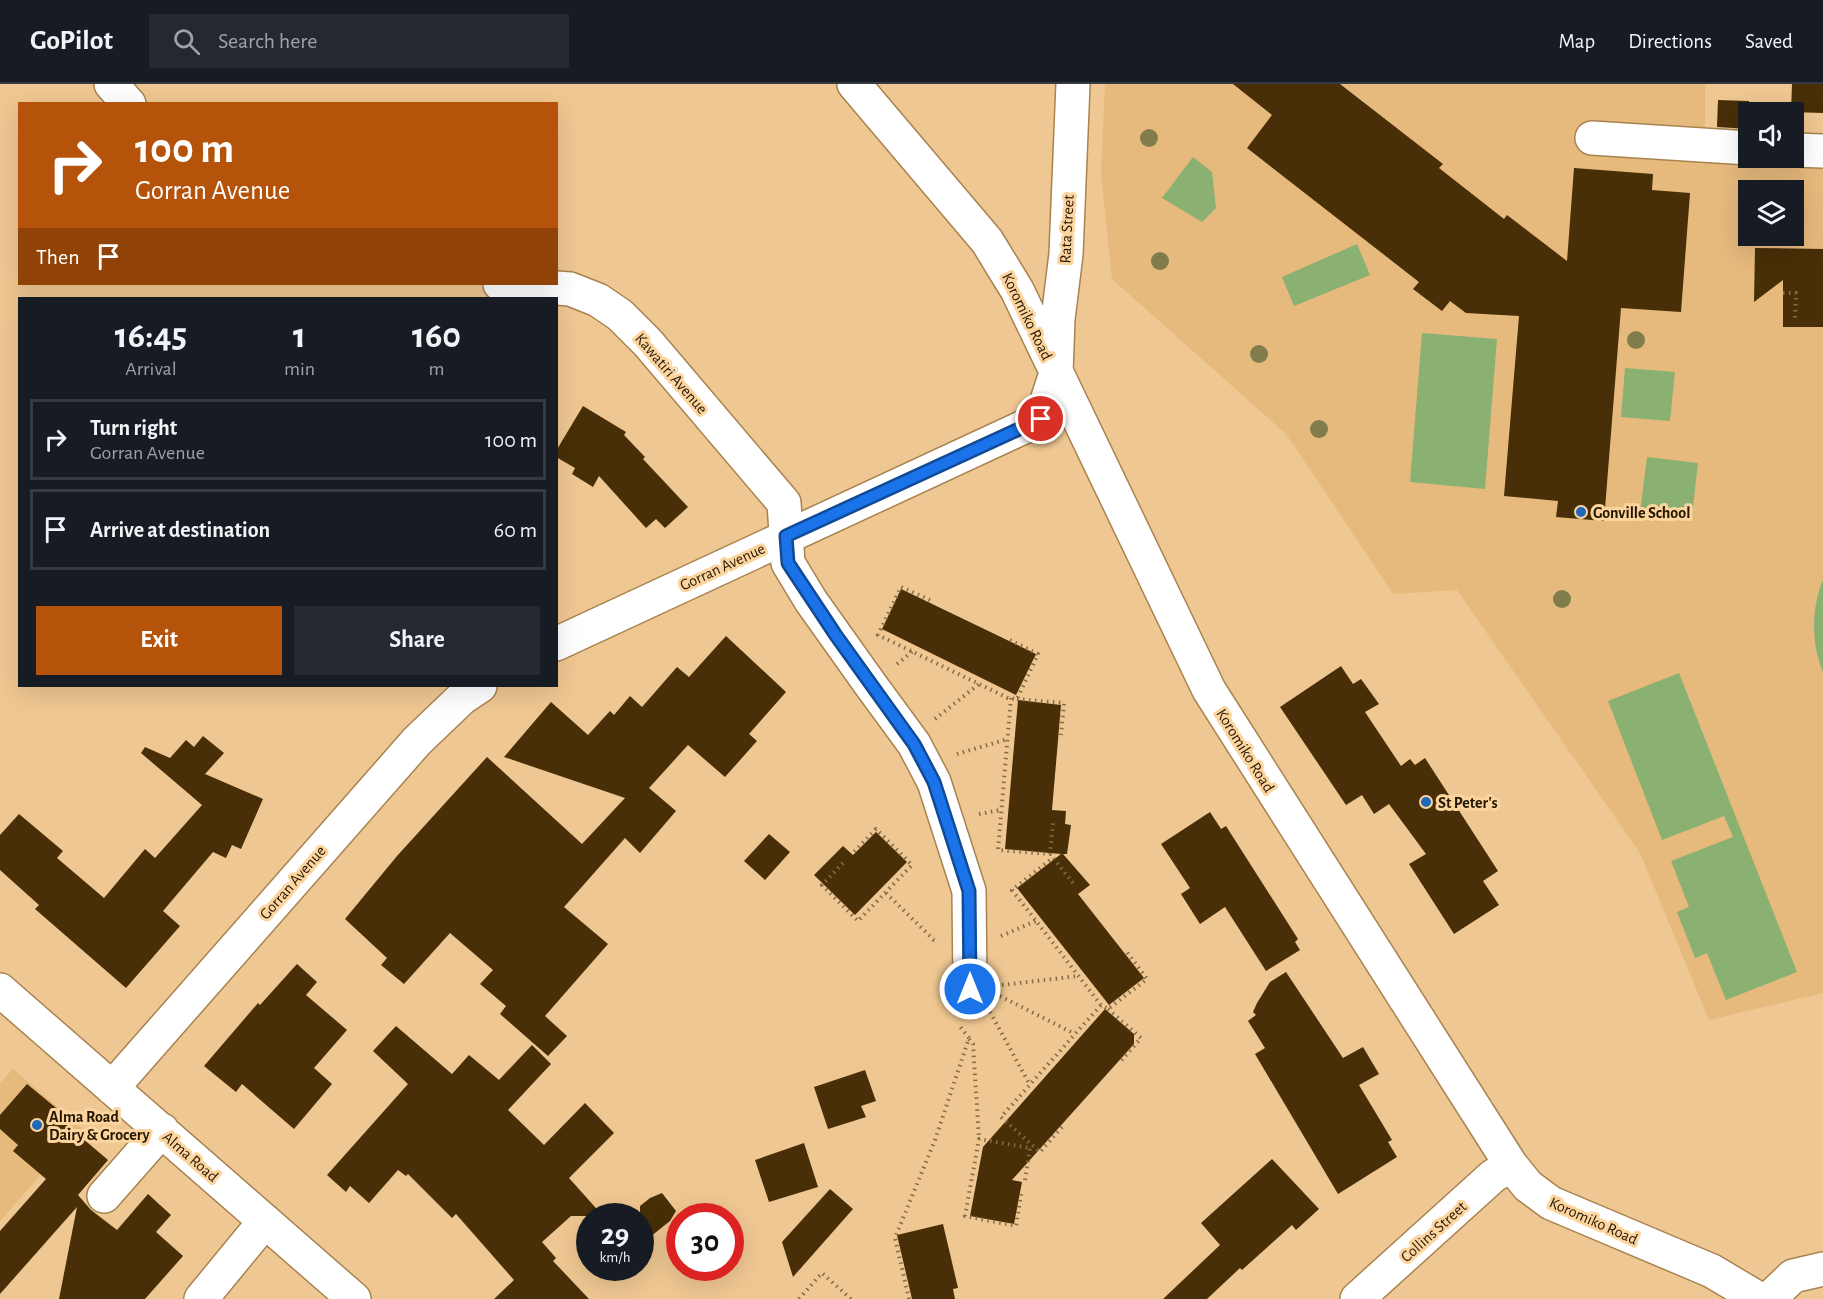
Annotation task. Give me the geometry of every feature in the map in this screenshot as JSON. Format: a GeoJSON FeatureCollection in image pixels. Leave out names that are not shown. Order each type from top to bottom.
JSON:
{"type":"FeatureCollection","features":[{"type":"Feature","properties":{"kind":"street"},"geometry":{"type":"LineString","coordinates":[[111,84],[127,102]]}},
{"type":"Feature","properties":{"kind":"street","name":"Koromiko Road"},"geometry":{"type":"LineString","coordinates":[[854,84],[987,241],[1017,290],[1209,690],[1511,1165],[1528,1186],[1551,1203],[1712,1272],[1759,1299]]}},
{"type":"Feature","properties":{"kind":"street","name":"Rata Street"},"geometry":{"type":"LineString","coordinates":[[1056,373],[1058,318],[1066,254],[1073,84]]}},
{"type":"Feature","properties":{"kind":"street"},"geometry":{"type":"LineString","coordinates":[[1593,138],[1738,147]]}},
{"type":"Feature","properties":{"kind":"street"},"geometry":{"type":"LineString","coordinates":[[1804,150],[1823,151]]}},
{"type":"Feature","properties":{"kind":"street","name":"Kawatiri Avenue"},"geometry":{"type":"LineString","coordinates":[[514,285],[570,289],[598,300],[620,315],[648,343],[784,503],[788,563],[917,751],[934,782],[969,891],[970,989]]}},
{"type":"Feature","properties":{"kind":"street","name":"Gorran Avenue"},"geometry":{"type":"LineString","coordinates":[[558,643],[1041,419],[1056,373]]}},
{"type":"Feature","properties":{"kind":"street","name":"Gorran Avenue"},"geometry":{"type":"LineString","coordinates":[[112,1088],[417,741],[462,698],[478,687]]}},
{"type":"Feature","properties":{"kind":"street","name":"Alma Road"},"geometry":{"type":"LineString","coordinates":[[0,990],[354,1299]]}},
{"type":"Feature","properties":{"kind":"street"},"geometry":{"type":"LineString","coordinates":[[104,1196],[162,1130]]}},
{"type":"Feature","properties":{"kind":"street","name":"Collins Street"},"geometry":{"type":"LineString","coordinates":[[1357,1299],[1493,1176],[1511,1165]]}},
{"type":"Feature","properties":{"kind":"street"},"geometry":{"type":"LineString","coordinates":[[201,1299],[265,1221]]}},
{"type":"Feature","properties":{"kind":"street"},"geometry":{"type":"LineString","coordinates":[[1769,1299],[1793,1276],[1823,1269]]}},
{"type":"Feature","properties":{"kind":"path"},"geometry":{"type":"LineString","coordinates":[[1783,293],[1796,293],[1795,318]]}},
{"type":"Feature","properties":{"kind":"path"},"geometry":{"type":"LineString","coordinates":[[930,600],[901,587],[878,635],[992,690],[1014,698],[1064,703],[1061,735]]}},
{"type":"Feature","properties":{"kind":"path"},"geometry":{"type":"LineString","coordinates":[[902,646],[905,640]]}},
{"type":"Feature","properties":{"kind":"path"},"geometry":{"type":"LineString","coordinates":[[1010,640],[1038,654],[1014,698],[1009,724],[998,850],[1050,854],[1053,823]]}},
{"type":"Feature","properties":{"kind":"path"},"geometry":{"type":"LineString","coordinates":[[926,658],[928,652]]}},
{"type":"Feature","properties":{"kind":"path"},"geometry":{"type":"LineString","coordinates":[[947,668],[949,662]]}},
{"type":"Feature","properties":{"kind":"path"},"geometry":{"type":"LineString","coordinates":[[968,678],[970,672]]}},
{"type":"Feature","properties":{"kind":"path"},"geometry":{"type":"LineString","coordinates":[[917,751],[979,684]]}},
{"type":"Feature","properties":{"kind":"path"},"geometry":{"type":"LineString","coordinates":[[992,690],[995,685]]}},
{"type":"Feature","properties":{"kind":"path"},"geometry":{"type":"LineString","coordinates":[[1009,724],[1016,724]]}},
{"type":"Feature","properties":{"kind":"path"},"geometry":{"type":"LineString","coordinates":[[917,751],[1008,739]]}},
{"type":"Feature","properties":{"kind":"path"},"geometry":{"type":"LineString","coordinates":[[1007,750],[1013,751]]}},
{"type":"Feature","properties":{"kind":"path"},"geometry":{"type":"LineString","coordinates":[[1005,774],[1011,775]]}},
{"type":"Feature","properties":{"kind":"path"},"geometry":{"type":"LineString","coordinates":[[1003,798],[1009,798]]}},
{"type":"Feature","properties":{"kind":"path"},"geometry":{"type":"LineString","coordinates":[[1000,824],[1007,825]]}},
{"type":"Feature","properties":{"kind":"path"},"geometry":{"type":"LineString","coordinates":[[843,862],[822,885],[858,921],[912,866],[876,829],[854,852]]}},
{"type":"Feature","properties":{"kind":"path"},"geometry":{"type":"LineString","coordinates":[[1073,883],[1053,858],[1012,890],[1101,1005],[1141,1038],[1120,1062]]}},
{"type":"Feature","properties":{"kind":"path"},"geometry":{"type":"LineString","coordinates":[[890,879],[895,884]]}},
{"type":"Feature","properties":{"kind":"path"},"geometry":{"type":"LineString","coordinates":[[886,893],[934,940],[970,951]]}},
{"type":"Feature","properties":{"kind":"path"},"geometry":{"type":"LineString","coordinates":[[871,898],[876,903]]}},
{"type":"Feature","properties":{"kind":"path"},"geometry":{"type":"LineString","coordinates":[[1108,1009],[1147,978],[1127,952]]}},
{"type":"Feature","properties":{"kind":"path"},"geometry":{"type":"LineString","coordinates":[[970,989],[1079,976]]}},
{"type":"Feature","properties":{"kind":"path"},"geometry":{"type":"LineString","coordinates":[[970,989],[1003,996],[1076,1034]]}},
{"type":"Feature","properties":{"kind":"path"},"geometry":{"type":"LineString","coordinates":[[970,989],[989,1011],[1030,1085]]}},
{"type":"Feature","properties":{"kind":"path"},"geometry":{"type":"LineString","coordinates":[[1062,1127],[1040,1152],[1001,1117],[1101,1005]]}},
{"type":"Feature","properties":{"kind":"path"},"geometry":{"type":"LineString","coordinates":[[958,1024],[973,1044],[979,1139],[965,1216],[1016,1226],[1022,1194]]}},
{"type":"Feature","properties":{"kind":"path"},"geometry":{"type":"LineString","coordinates":[[909,1299],[895,1238],[935,1140],[969,1038]]}},
{"type":"Feature","properties":{"kind":"path"},"geometry":{"type":"LineString","coordinates":[[979,1139],[1031,1146]]}},
{"type":"Feature","properties":{"kind":"path"},"geometry":{"type":"LineString","coordinates":[[1025,1180],[1031,1146]]}},
{"type":"Feature","properties":{"kind":"path"},"geometry":{"type":"LineString","coordinates":[[799,1299],[822,1273],[851,1299]]}},
{"type":"Feature","properties":{"kind":"shaded area","name":"Gonville School"},"geometry":{"type":"Polygon","coordinates":[[[1105,84],[1705,84],[1705,131],[1738,151],[1738,168],[1804,168],[1804,150],[1823,136],[1823,993],[1709,1020],[1640,853],[1457,590],[1393,594],[1286,434],[1112,279],[1101,174],[1105,84]]]}},
{"type":"Feature","properties":{"kind":"shaded area"},"geometry":{"type":"Polygon","coordinates":[[[13,1069],[82,1128],[0,1221],[0,1083],[13,1069]]]}},
{"type":"Feature","properties":{"kind":"green space"},"geometry":{"type":"Polygon","coordinates":[[[1193,157],[1212,172],[1216,208],[1202,222],[1162,198],[1193,157]]]}},
{"type":"Feature","properties":{"kind":"green space"},"geometry":{"type":"Polygon","coordinates":[[[1357,244],[1370,275],[1294,306],[1282,277],[1357,244]]]}},
{"type":"Feature","properties":{"kind":"green space"},"geometry":{"type":"Polygon","coordinates":[[[1422,333],[1497,339],[1485,489],[1410,482],[1422,333]]]}},
{"type":"Feature","properties":{"kind":"green space"},"geometry":{"type":"Polygon","coordinates":[[[1625,368],[1675,372],[1670,421],[1621,417],[1625,368]]]}},
{"type":"Feature","properties":{"kind":"green space"},"geometry":{"type":"Polygon","coordinates":[[[1647,457],[1698,463],[1693,507],[1681,508],[1660,516],[1640,513],[1647,457]]]}},
{"type":"Feature","properties":{"kind":"green space"},"geometry":{"type":"Polygon","coordinates":[[[1823,580],[1823,672],[1816,650],[1814,626],[1816,602],[1823,580]]]}},
{"type":"Feature","properties":{"kind":"green space"},"geometry":{"type":"Polygon","coordinates":[[[1679,673],[1797,972],[1726,1000],[1707,953],[1695,958],[1677,912],[1689,907],[1671,861],[1733,837],[1724,816],[1662,840],[1608,701],[1679,673]]]}},
{"type":"Feature","properties":{"kind":"building"},"geometry":{"type":"Polygon","coordinates":[[[1233,84],[1340,84],[1443,164],[1439,168],[1504,219],[1507,215],[1567,261],[1574,168],[1653,174],[1652,190],[1690,193],[1681,312],[1621,308],[1604,521],[1556,517],[1558,501],[1504,496],[1519,316],[1466,313],[1450,301],[1442,311],[1413,289],[1419,282],[1247,148],[1272,115],[1233,84]]]}},
{"type":"Feature","properties":{"kind":"building"},"geometry":{"type":"Polygon","coordinates":[[[1792,84],[1823,84],[1823,113],[1804,112],[1804,102],[1791,102],[1792,84]]]}},
{"type":"Feature","properties":{"kind":"building"},"geometry":{"type":"Polygon","coordinates":[[[1718,100],[1749,101],[1738,102],[1738,128],[1717,127],[1718,100]]]}},
{"type":"Feature","properties":{"kind":"building"},"geometry":{"type":"Polygon","coordinates":[[[1755,248],[1823,249],[1823,327],[1783,327],[1783,280],[1754,302],[1755,248]]]}},
{"type":"Feature","properties":{"kind":"building"},"geometry":{"type":"Polygon","coordinates":[[[583,406],[626,432],[624,435],[645,457],[643,459],[688,507],[665,528],[656,519],[646,528],[599,476],[593,487],[572,474],[575,468],[558,458],[558,448],[583,406]]]}},
{"type":"Feature","properties":{"kind":"building"},"geometry":{"type":"Polygon","coordinates":[[[901,589],[1036,654],[1016,695],[882,629],[901,589]]]}},
{"type":"Feature","properties":{"kind":"building"},"geometry":{"type":"Polygon","coordinates":[[[726,636],[786,692],[749,734],[757,741],[725,777],[688,745],[649,788],[676,811],[640,853],[625,838],[564,907],[608,944],[545,1016],[567,1036],[548,1056],[500,1014],[506,1006],[480,984],[493,970],[450,933],[404,984],[381,965],[387,958],[345,919],[397,856],[487,757],[582,844],[625,798],[504,757],[551,702],[588,735],[610,711],[614,715],[630,696],[642,707],[677,667],[689,677],[726,636]]]}},
{"type":"Feature","properties":{"kind":"building","name":"St Peter's"},"geometry":{"type":"Polygon","coordinates":[[[1341,666],[1353,684],[1361,679],[1379,704],[1365,712],[1401,766],[1410,759],[1415,765],[1425,758],[1498,871],[1483,881],[1499,905],[1454,934],[1409,864],[1426,854],[1389,804],[1374,814],[1362,795],[1346,805],[1280,707],[1341,666]]]}},
{"type":"Feature","properties":{"kind":"building"},"geometry":{"type":"Polygon","coordinates":[[[1018,700],[1061,705],[1052,810],[1066,811],[1065,824],[1071,825],[1067,854],[1063,854],[1090,885],[1078,894],[1144,978],[1109,1005],[1017,888],[1061,854],[1005,849],[1018,700]]]}},
{"type":"Feature","properties":{"kind":"building"},"geometry":{"type":"Polygon","coordinates":[[[203,736],[224,753],[205,774],[263,799],[241,849],[232,845],[226,858],[213,852],[163,911],[180,926],[126,988],[35,909],[39,905],[0,870],[0,835],[19,814],[63,851],[57,858],[104,898],[145,849],[155,858],[202,805],[141,753],[145,747],[170,758],[186,740],[194,747],[203,736]]]}},
{"type":"Feature","properties":{"kind":"building"},"geometry":{"type":"Polygon","coordinates":[[[1210,812],[1221,829],[1226,826],[1298,939],[1295,942],[1300,950],[1266,971],[1225,907],[1200,924],[1181,894],[1190,888],[1161,844],[1210,812]]]}},
{"type":"Feature","properties":{"kind":"building"},"geometry":{"type":"Polygon","coordinates":[[[876,832],[907,862],[855,915],[814,875],[843,846],[853,855],[876,832]]]}},
{"type":"Feature","properties":{"kind":"building"},"geometry":{"type":"Polygon","coordinates":[[[769,834],[790,852],[765,880],[744,861],[769,834]]]}},
{"type":"Feature","properties":{"kind":"building"},"geometry":{"type":"Polygon","coordinates":[[[297,964],[317,982],[306,995],[347,1030],[314,1068],[332,1084],[294,1129],[242,1084],[236,1092],[204,1066],[258,1003],[260,1005],[297,964]]]}},
{"type":"Feature","properties":{"kind":"building"},"geometry":{"type":"Polygon","coordinates":[[[1286,972],[1343,1058],[1363,1047],[1379,1074],[1359,1085],[1392,1140],[1388,1142],[1397,1157],[1338,1194],[1255,1054],[1265,1048],[1248,1021],[1256,1015],[1253,1012],[1270,982],[1286,972]]]}},
{"type":"Feature","properties":{"kind":"building"},"geometry":{"type":"Polygon","coordinates":[[[1105,1009],[1134,1034],[1134,1044],[1012,1180],[1022,1182],[1014,1224],[970,1216],[983,1147],[1105,1009]]]}},
{"type":"Feature","properties":{"kind":"building"},"geometry":{"type":"Polygon","coordinates":[[[396,1026],[452,1074],[469,1055],[499,1080],[532,1045],[551,1064],[508,1110],[544,1145],[585,1103],[614,1133],[569,1178],[591,1203],[576,1203],[576,1216],[571,1216],[542,1242],[556,1258],[553,1261],[589,1299],[494,1299],[514,1280],[456,1214],[452,1218],[408,1174],[406,1176],[398,1170],[369,1203],[350,1186],[346,1192],[327,1175],[408,1084],[373,1051],[396,1026]]]}},
{"type":"Feature","properties":{"kind":"building"},"geometry":{"type":"Polygon","coordinates":[[[865,1070],[876,1101],[861,1106],[866,1117],[828,1129],[814,1087],[865,1070]]]}},
{"type":"Feature","properties":{"kind":"building"},"geometry":{"type":"Polygon","coordinates":[[[27,1084],[72,1121],[68,1126],[108,1160],[78,1195],[91,1210],[117,1230],[148,1194],[171,1215],[156,1232],[183,1256],[145,1299],[59,1299],[77,1207],[0,1294],[0,1231],[46,1179],[13,1151],[18,1145],[0,1129],[0,1115],[27,1084]]]}},
{"type":"Feature","properties":{"kind":"building"},"geometry":{"type":"Polygon","coordinates":[[[804,1143],[818,1187],[769,1202],[755,1160],[804,1143]]]}},
{"type":"Feature","properties":{"kind":"building"},"geometry":{"type":"Polygon","coordinates":[[[1272,1159],[1319,1209],[1296,1230],[1292,1225],[1207,1299],[1163,1299],[1220,1245],[1201,1223],[1272,1159]]]}},
{"type":"Feature","properties":{"kind":"building"},"geometry":{"type":"Polygon","coordinates":[[[830,1189],[853,1209],[793,1277],[782,1242],[830,1189]]]}},
{"type":"Feature","properties":{"kind":"building"},"geometry":{"type":"Polygon","coordinates":[[[662,1193],[670,1203],[666,1203],[666,1224],[654,1234],[654,1203],[644,1203],[662,1193]]]}},
{"type":"Feature","properties":{"kind":"building"},"geometry":{"type":"Polygon","coordinates":[[[943,1224],[958,1288],[953,1289],[955,1299],[912,1299],[897,1235],[943,1224]]]}},
{"type":"Feature","properties":{"kind":"place","name":"Gonville School"},"geometry":{"type":"Point","coordinates":[1581,512]}},
{"type":"Feature","properties":{"kind":"place","name":"St Peter's"},"geometry":{"type":"Point","coordinates":[1426,802]}},
{"type":"Feature","properties":{"kind":"place","name":"Alma Road Dairy & Grocery"},"geometry":{"type":"Point","coordinates":[37,1125]}},
{"type":"Feature","properties":{"kind":"route"},"geometry":{"type":"LineString","coordinates":[[970,989],[969,891],[934,782],[914,744],[811,601],[788,563],[786,536],[1041,419]]}}]}
